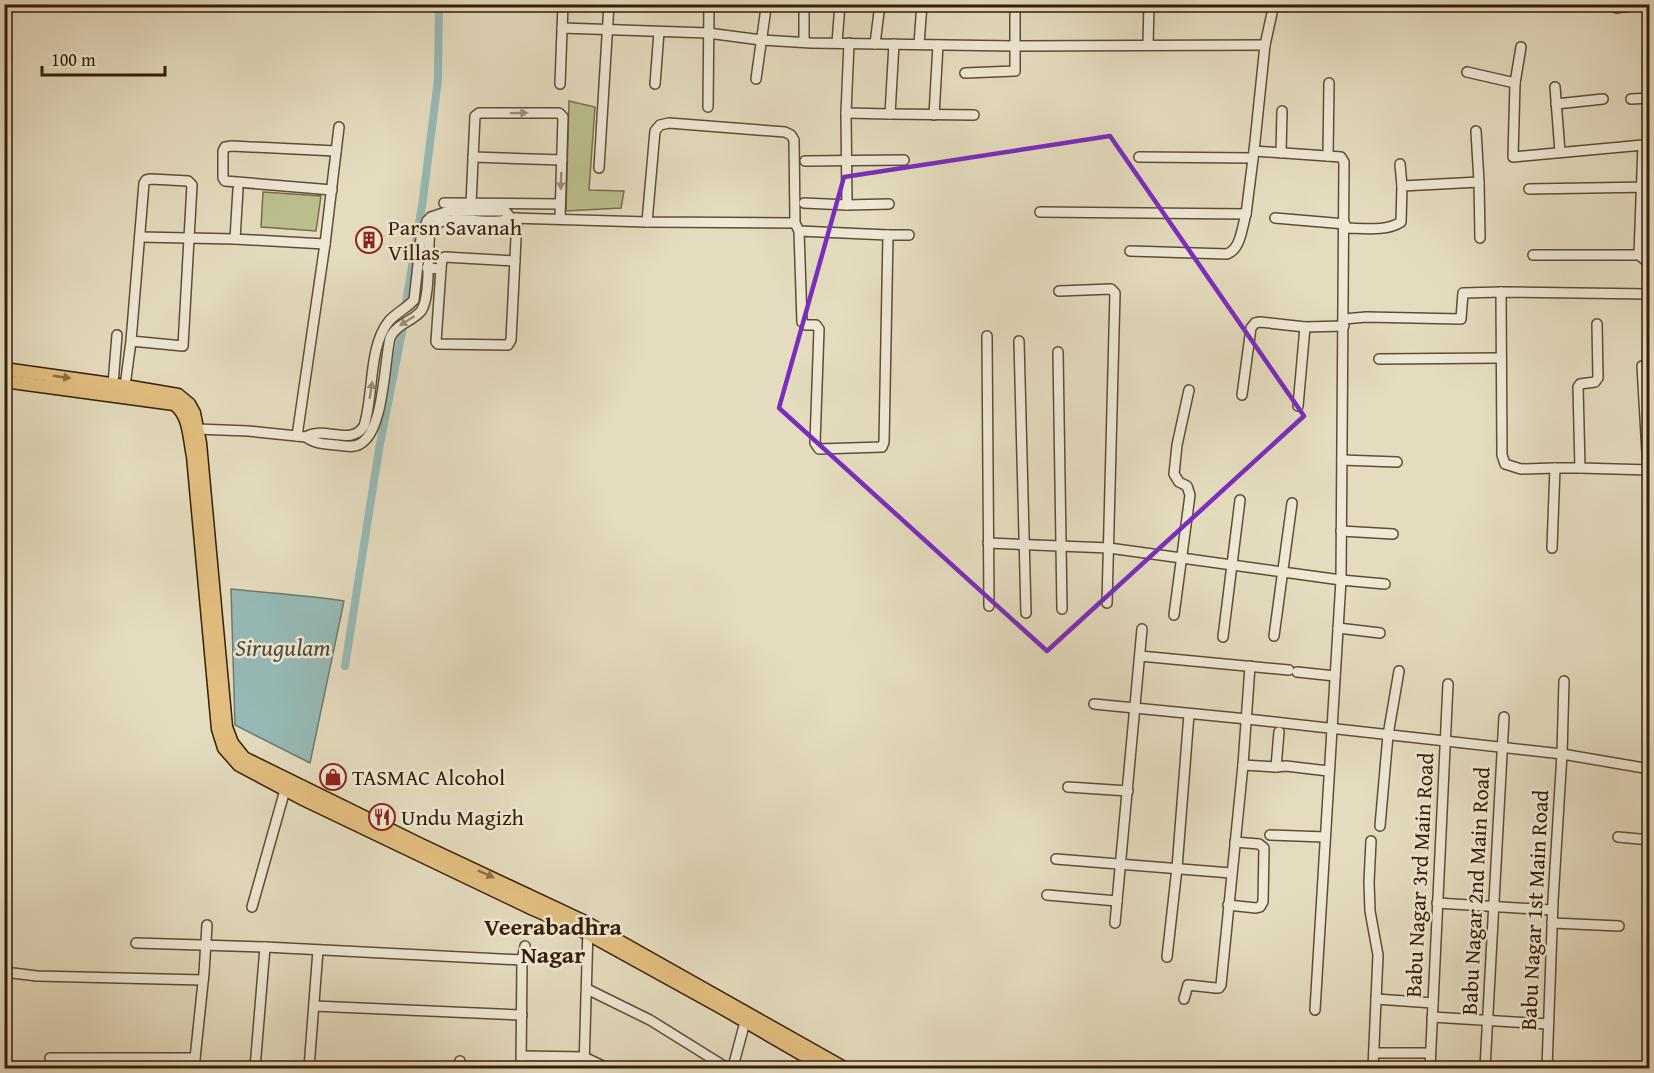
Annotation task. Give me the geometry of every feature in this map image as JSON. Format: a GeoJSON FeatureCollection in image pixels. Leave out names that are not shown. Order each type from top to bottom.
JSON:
{"type":"FeatureCollection","features":[{"type":"Feature","properties":{"kind":"main road"},"geometry":{"type":"LineString","coordinates":[[4,369],[178,395],[189,404],[194,413],[197,429],[214,580],[226,728],[232,743],[244,758],[588,928],[844,1068]]}},
{"type":"Feature","properties":{"kind":"main road"},"geometry":{"type":"LineString","coordinates":[[4,381],[174,404],[182,410],[193,456],[218,729],[224,748],[239,765],[285,790],[533,909],[588,928]]}},
{"type":"Feature","properties":{"kind":"main road"},"geometry":{"type":"LineString","coordinates":[[726,1005],[745,1022],[826,1068]]}},
{"type":"Feature","properties":{"kind":"street"},"geometry":{"type":"LineString","coordinates":[[560,84],[563,4]]}},
{"type":"Feature","properties":{"kind":"street"},"geometry":{"type":"LineString","coordinates":[[599,168],[609,4]]}},
{"type":"Feature","properties":{"kind":"street"},"geometry":{"type":"LineString","coordinates":[[708,107],[709,4]]}},
{"type":"Feature","properties":{"kind":"street"},"geometry":{"type":"LineString","coordinates":[[804,4],[804,42]]}},
{"type":"Feature","properties":{"kind":"street"},"geometry":{"type":"LineString","coordinates":[[837,43],[840,4]]}},
{"type":"Feature","properties":{"kind":"street"},"geometry":{"type":"LineString","coordinates":[[875,44],[880,4]]}},
{"type":"Feature","properties":{"kind":"street"},"geometry":{"type":"LineString","coordinates":[[920,44],[922,4]]}},
{"type":"Feature","properties":{"kind":"street"},"geometry":{"type":"LineString","coordinates":[[965,73],[1019,71],[1014,46],[1015,4]]}},
{"type":"Feature","properties":{"kind":"street"},"geometry":{"type":"LineString","coordinates":[[1148,45],[1149,4]]}},
{"type":"Feature","properties":{"kind":"street"},"geometry":{"type":"LineString","coordinates":[[1130,251],[1232,253],[1238,242],[1246,214],[1265,45],[1274,4]]}},
{"type":"Feature","properties":{"kind":"street"},"geometry":{"type":"LineString","coordinates":[[1616,8],[1641,4]]}},
{"type":"Feature","properties":{"kind":"street"},"geometry":{"type":"LineString","coordinates":[[756,79],[766,8]]}},
{"type":"Feature","properties":{"kind":"street"},"geometry":{"type":"LineString","coordinates":[[562,28],[708,33],[761,40],[875,44],[1265,45]]}},
{"type":"Feature","properties":{"kind":"street"},"geometry":{"type":"LineString","coordinates":[[654,84],[659,32]]}},
{"type":"Feature","properties":{"kind":"street"},"geometry":{"type":"LineString","coordinates":[[847,205],[846,114],[849,43]]}},
{"type":"Feature","properties":{"kind":"street"},"geometry":{"type":"LineString","coordinates":[[890,114],[894,44]]}},
{"type":"Feature","properties":{"kind":"street"},"geometry":{"type":"LineString","coordinates":[[934,115],[938,45]]}},
{"type":"Feature","properties":{"kind":"street"},"geometry":{"type":"LineString","coordinates":[[1521,47],[1515,83],[1513,158],[1646,145],[1646,187],[1639,255]]}},
{"type":"Feature","properties":{"kind":"street"},"geometry":{"type":"LineString","coordinates":[[1467,72],[1515,83]]}},
{"type":"Feature","properties":{"kind":"street"},"geometry":{"type":"LineString","coordinates":[[1328,156],[1329,83]]}},
{"type":"Feature","properties":{"kind":"street"},"geometry":{"type":"LineString","coordinates":[[1555,87],[1560,152]]}},
{"type":"Feature","properties":{"kind":"street"},"geometry":{"type":"LineString","coordinates":[[1631,99],[1650,98]]}},
{"type":"Feature","properties":{"kind":"street"},"geometry":{"type":"LineString","coordinates":[[1556,104],[1603,99]]}},
{"type":"Feature","properties":{"kind":"street"},"geometry":{"type":"LineString","coordinates":[[1281,153],[1282,111]]}},
{"type":"Feature","properties":{"kind":"street"},"geometry":{"type":"LineString","coordinates":[[471,204],[475,116],[479,113],[559,113],[563,117],[560,218]]}},
{"type":"Feature","properties":{"kind":"street"},"geometry":{"type":"LineString","coordinates":[[846,114],[974,116]]}},
{"type":"Feature","properties":{"kind":"street"},"geometry":{"type":"LineString","coordinates":[[647,222],[655,131],[660,125],[669,123],[785,132],[791,135],[794,140],[802,322],[806,325],[816,325],[819,328],[814,443],[819,449],[878,448],[882,447],[884,442],[888,235]]}},
{"type":"Feature","properties":{"kind":"street"},"geometry":{"type":"LineString","coordinates":[[302,436],[339,128]]}},
{"type":"Feature","properties":{"kind":"street"},"geometry":{"type":"LineString","coordinates":[[1476,131],[1480,238]]}},
{"type":"Feature","properties":{"kind":"street"},"geometry":{"type":"LineString","coordinates":[[332,190],[226,182],[223,178],[223,151],[225,147],[232,146],[336,151]]}},
{"type":"Feature","properties":{"kind":"street"},"geometry":{"type":"LineString","coordinates":[[1138,157],[1281,153],[1341,157],[1344,162],[1341,580],[1314,1010]]}},
{"type":"Feature","properties":{"kind":"street"},"geometry":{"type":"LineString","coordinates":[[473,157],[562,160]]}},
{"type":"Feature","properties":{"kind":"street"},"geometry":{"type":"LineString","coordinates":[[805,161],[904,160]]}},
{"type":"Feature","properties":{"kind":"street"},"geometry":{"type":"LineString","coordinates":[[1275,218],[1345,226],[1384,228],[1395,226],[1401,222],[1400,164]]}},
{"type":"Feature","properties":{"kind":"street"},"geometry":{"type":"LineString","coordinates":[[119,385],[131,341],[144,183],[151,178],[188,181],[191,183],[183,346],[131,341]]}},
{"type":"Feature","properties":{"kind":"street"},"geometry":{"type":"LineString","coordinates":[[1402,186],[1479,182]]}},
{"type":"Feature","properties":{"kind":"street"},"geometry":{"type":"LineString","coordinates":[[1529,189],[1646,187]]}},
{"type":"Feature","properties":{"kind":"street"},"geometry":{"type":"LineString","coordinates":[[235,239],[238,189]]}},
{"type":"Feature","properties":{"kind":"street"},"geometry":{"type":"LineString","coordinates":[[444,203],[560,204]]}},
{"type":"Feature","properties":{"kind":"street"},"geometry":{"type":"LineString","coordinates":[[804,203],[889,204]]}},
{"type":"Feature","properties":{"kind":"street"},"geometry":{"type":"LineString","coordinates":[[302,436],[313,442],[353,446],[360,444],[371,434],[377,417],[386,336],[390,320],[414,300],[426,235],[438,218],[449,211],[481,210],[505,211],[514,218]]}},
{"type":"Feature","properties":{"kind":"street"},"geometry":{"type":"LineString","coordinates":[[480,221],[481,210]]}},
{"type":"Feature","properties":{"kind":"street"},"geometry":{"type":"LineString","coordinates":[[1040,212],[1246,214]]}},
{"type":"Feature","properties":{"kind":"street"},"geometry":{"type":"LineString","coordinates":[[438,218],[504,222],[514,218],[560,218],[797,227],[909,235]]}},
{"type":"Feature","properties":{"kind":"street"},"geometry":{"type":"LineString","coordinates":[[514,218],[515,261],[511,340],[508,345],[438,344],[436,342],[441,269],[445,257],[515,261]]}},
{"type":"Feature","properties":{"kind":"street"},"geometry":{"type":"LineString","coordinates":[[197,429],[302,436],[313,432],[352,435],[362,431],[367,415],[377,352],[386,336],[417,315],[425,304],[428,268],[426,235]]}},
{"type":"Feature","properties":{"kind":"street"},"geometry":{"type":"LineString","coordinates":[[140,237],[326,244]]}},
{"type":"Feature","properties":{"kind":"street"},"geometry":{"type":"LineString","coordinates":[[1533,255],[1639,255],[1650,264]]}},
{"type":"Feature","properties":{"kind":"street"},"geometry":{"type":"LineString","coordinates":[[428,268],[441,269]]}},
{"type":"Feature","properties":{"kind":"street"},"geometry":{"type":"LineString","coordinates":[[1059,291],[1111,289],[1115,293],[1107,603]]}},
{"type":"Feature","properties":{"kind":"street"},"geometry":{"type":"LineString","coordinates":[[1500,292],[1502,455],[1505,464],[1521,468],[1649,470],[1642,366]]}},
{"type":"Feature","properties":{"kind":"street"},"geometry":{"type":"LineString","coordinates":[[1242,395],[1251,328],[1255,323],[1305,327],[1366,317],[1461,319],[1463,293],[1650,294]]}},
{"type":"Feature","properties":{"kind":"street"},"geometry":{"type":"LineString","coordinates":[[414,300],[425,304]]}},
{"type":"Feature","properties":{"kind":"street"},"geometry":{"type":"LineString","coordinates":[[1580,468],[1578,387],[1580,384],[1595,382],[1598,378],[1597,324]]}},
{"type":"Feature","properties":{"kind":"street"},"geometry":{"type":"LineString","coordinates":[[1298,406],[1305,327]]}},
{"type":"Feature","properties":{"kind":"street"},"geometry":{"type":"LineString","coordinates":[[117,335],[119,385]]}},
{"type":"Feature","properties":{"kind":"street"},"geometry":{"type":"LineString","coordinates":[[987,336],[989,606]]}},
{"type":"Feature","properties":{"kind":"street"},"geometry":{"type":"LineString","coordinates":[[1019,341],[1026,613]]}},
{"type":"Feature","properties":{"kind":"street"},"geometry":{"type":"LineString","coordinates":[[1058,352],[1062,609]]}},
{"type":"Feature","properties":{"kind":"street"},"geometry":{"type":"LineString","coordinates":[[1379,359],[1500,358]]}},
{"type":"Feature","properties":{"kind":"street"},"geometry":{"type":"LineString","coordinates":[[1174,615],[1190,490],[1173,474],[1189,390]]}},
{"type":"Feature","properties":{"kind":"street"},"geometry":{"type":"LineString","coordinates":[[367,415],[377,417]]}},
{"type":"Feature","properties":{"kind":"street"},"geometry":{"type":"LineString","coordinates":[[352,435],[353,446]]}},
{"type":"Feature","properties":{"kind":"street"},"geometry":{"type":"LineString","coordinates":[[1342,460],[1397,462]]}},
{"type":"Feature","properties":{"kind":"street"},"geometry":{"type":"LineString","coordinates":[[1552,548],[1555,468]]}},
{"type":"Feature","properties":{"kind":"street"},"geometry":{"type":"LineString","coordinates":[[1223,637],[1240,500]]}},
{"type":"Feature","properties":{"kind":"street"},"geometry":{"type":"LineString","coordinates":[[1274,636],[1292,503]]}},
{"type":"Feature","properties":{"kind":"street"},"geometry":{"type":"LineString","coordinates":[[1341,531],[1393,534]]}},
{"type":"Feature","properties":{"kind":"street"},"geometry":{"type":"LineString","coordinates":[[988,543],[1109,548],[1231,566],[1384,584]]}},
{"type":"Feature","properties":{"kind":"street"},"geometry":{"type":"LineString","coordinates":[[1338,628],[1380,633]]}},
{"type":"Feature","properties":{"kind":"street"},"geometry":{"type":"LineString","coordinates":[[1115,923],[1142,630]]}},
{"type":"Feature","properties":{"kind":"street"},"geometry":{"type":"LineString","coordinates":[[1140,656],[1335,676]]}},
{"type":"Feature","properties":{"kind":"street"},"geometry":{"type":"LineString","coordinates":[[1184,999],[1188,985],[1219,988],[1243,765],[1250,666]]}},
{"type":"Feature","properties":{"kind":"street"},"geometry":{"type":"LineString","coordinates":[[1380,826],[1388,735],[1399,671]]}},
{"type":"Feature","properties":{"kind":"street","name":"Babu Nagar 1st Main Road"},"geometry":{"type":"LineString","coordinates":[[1547,1068],[1552,910],[1562,754],[1564,681]]}},
{"type":"Feature","properties":{"kind":"street","name":"Babu Nagar 3rd Main Road"},"geometry":{"type":"LineString","coordinates":[[1430,1068],[1448,684]]}},
{"type":"Feature","properties":{"kind":"street"},"geometry":{"type":"LineString","coordinates":[[1094,704],[1503,747],[1562,754],[1650,769]]}},
{"type":"Feature","properties":{"kind":"street"},"geometry":{"type":"LineString","coordinates":[[1167,957],[1177,868],[1189,714]]}},
{"type":"Feature","properties":{"kind":"street","name":"Babu Nagar 2nd Main Road"},"geometry":{"type":"LineString","coordinates":[[1485,1068],[1504,717]]}},
{"type":"Feature","properties":{"kind":"street"},"geometry":{"type":"LineString","coordinates":[[1275,767],[1279,732]]}},
{"type":"Feature","properties":{"kind":"street"},"geometry":{"type":"LineString","coordinates":[[1243,765],[1286,766],[1328,771]]}},
{"type":"Feature","properties":{"kind":"street"},"geometry":{"type":"LineString","coordinates":[[1068,787],[1128,791]]}},
{"type":"Feature","properties":{"kind":"street"},"geometry":{"type":"LineString","coordinates":[[252,907],[285,790]]}},
{"type":"Feature","properties":{"kind":"street"},"geometry":{"type":"LineString","coordinates":[[1270,835],[1325,837]]}},
{"type":"Feature","properties":{"kind":"street"},"geometry":{"type":"LineString","coordinates":[[1618,837],[1650,840]]}},
{"type":"Feature","properties":{"kind":"street"},"geometry":{"type":"LineString","coordinates":[[1371,841],[1370,911],[1377,955],[1373,1068]]}},
{"type":"Feature","properties":{"kind":"street"},"geometry":{"type":"LineString","coordinates":[[1228,905],[1260,908],[1263,902],[1264,848],[1258,844],[1235,842]]}},
{"type":"Feature","properties":{"kind":"street"},"geometry":{"type":"LineString","coordinates":[[1056,859],[1231,873]]}},
{"type":"Feature","properties":{"kind":"street"},"geometry":{"type":"LineString","coordinates":[[1047,895],[1117,901]]}},
{"type":"Feature","properties":{"kind":"street"},"geometry":{"type":"LineString","coordinates":[[1437,903],[1552,910]]}},
{"type":"Feature","properties":{"kind":"street"},"geometry":{"type":"LineString","coordinates":[[1552,923],[1619,926]]}},
{"type":"Feature","properties":{"kind":"street"},"geometry":{"type":"LineString","coordinates":[[50,1058],[194,1063],[207,945],[207,925]]}},
{"type":"Feature","properties":{"kind":"street"},"geometry":{"type":"LineString","coordinates":[[584,1068],[588,928]]}},
{"type":"Feature","properties":{"kind":"street"},"geometry":{"type":"LineString","coordinates":[[136,943],[522,960]]}},
{"type":"Feature","properties":{"kind":"street"},"geometry":{"type":"LineString","coordinates":[[521,1068],[522,960],[525,946]]}},
{"type":"Feature","properties":{"kind":"street"},"geometry":{"type":"LineString","coordinates":[[255,1068],[265,947]]}},
{"type":"Feature","properties":{"kind":"street"},"geometry":{"type":"LineString","coordinates":[[309,1068],[318,950]]}},
{"type":"Feature","properties":{"kind":"street"},"geometry":{"type":"LineString","coordinates":[[4,972],[37,976],[203,980]]}},
{"type":"Feature","properties":{"kind":"street"},"geometry":{"type":"LineString","coordinates":[[587,989],[650,1020],[724,1066],[731,1067],[734,1063],[745,1022]]}},
{"type":"Feature","properties":{"kind":"street"},"geometry":{"type":"LineString","coordinates":[[1376,999],[1433,1003]]}},
{"type":"Feature","properties":{"kind":"street"},"geometry":{"type":"LineString","coordinates":[[314,1006],[522,1015]]}},
{"type":"Feature","properties":{"kind":"street"},"geometry":{"type":"LineString","coordinates":[[1432,1017],[1548,1024]]}},
{"type":"Feature","properties":{"kind":"street"},"geometry":{"type":"LineString","coordinates":[[1374,1053],[1430,1053]]}},
{"type":"Feature","properties":{"kind":"street"},"geometry":{"type":"LineString","coordinates":[[522,1056],[584,1057],[607,1068]]}},
{"type":"Feature","properties":{"kind":"highlighted area"},"geometry":{"type":"Polygon","coordinates":[[[1110,136],[1304,416],[1047,651],[779,408],[844,177],[1110,136]]]}},
{"type":"Feature","properties":{"kind":"green space"},"geometry":{"type":"Polygon","coordinates":[[[569,101],[595,107],[589,190],[624,191],[621,208],[566,211],[569,101]]]}},
{"type":"Feature","properties":{"kind":"green space"},"geometry":{"type":"Polygon","coordinates":[[[263,192],[321,196],[316,231],[261,227],[263,192]]]}},
{"type":"Feature","properties":{"kind":"water","name":"Sirugulam"},"geometry":{"type":"Polygon","coordinates":[[[231,589],[344,601],[310,763],[235,725],[231,589]]]}},
{"type":"Feature","properties":{"kind":"waterway"},"geometry":{"type":"LineString","coordinates":[[406,303],[423,199],[438,79],[439,4]]}},
{"type":"Feature","properties":{"kind":"waterway"},"geometry":{"type":"LineString","coordinates":[[345,666],[379,449],[403,327]]}},
{"type":"Feature","properties":{"kind":"place","name":"Parsn Savanah Villas"},"geometry":{"type":"Point","coordinates":[369,240]}},
{"type":"Feature","properties":{"kind":"place","name":"TASMAC Alcohol"},"geometry":{"type":"Point","coordinates":[333,777]}},
{"type":"Feature","properties":{"kind":"place","name":"Undu Magizh"},"geometry":{"type":"Point","coordinates":[382,817]}},
{"type":"Feature","properties":{"kind":"district","name":"Veerabadhra Nagar"},"geometry":{"type":"Point","coordinates":[553,940]}}]}
